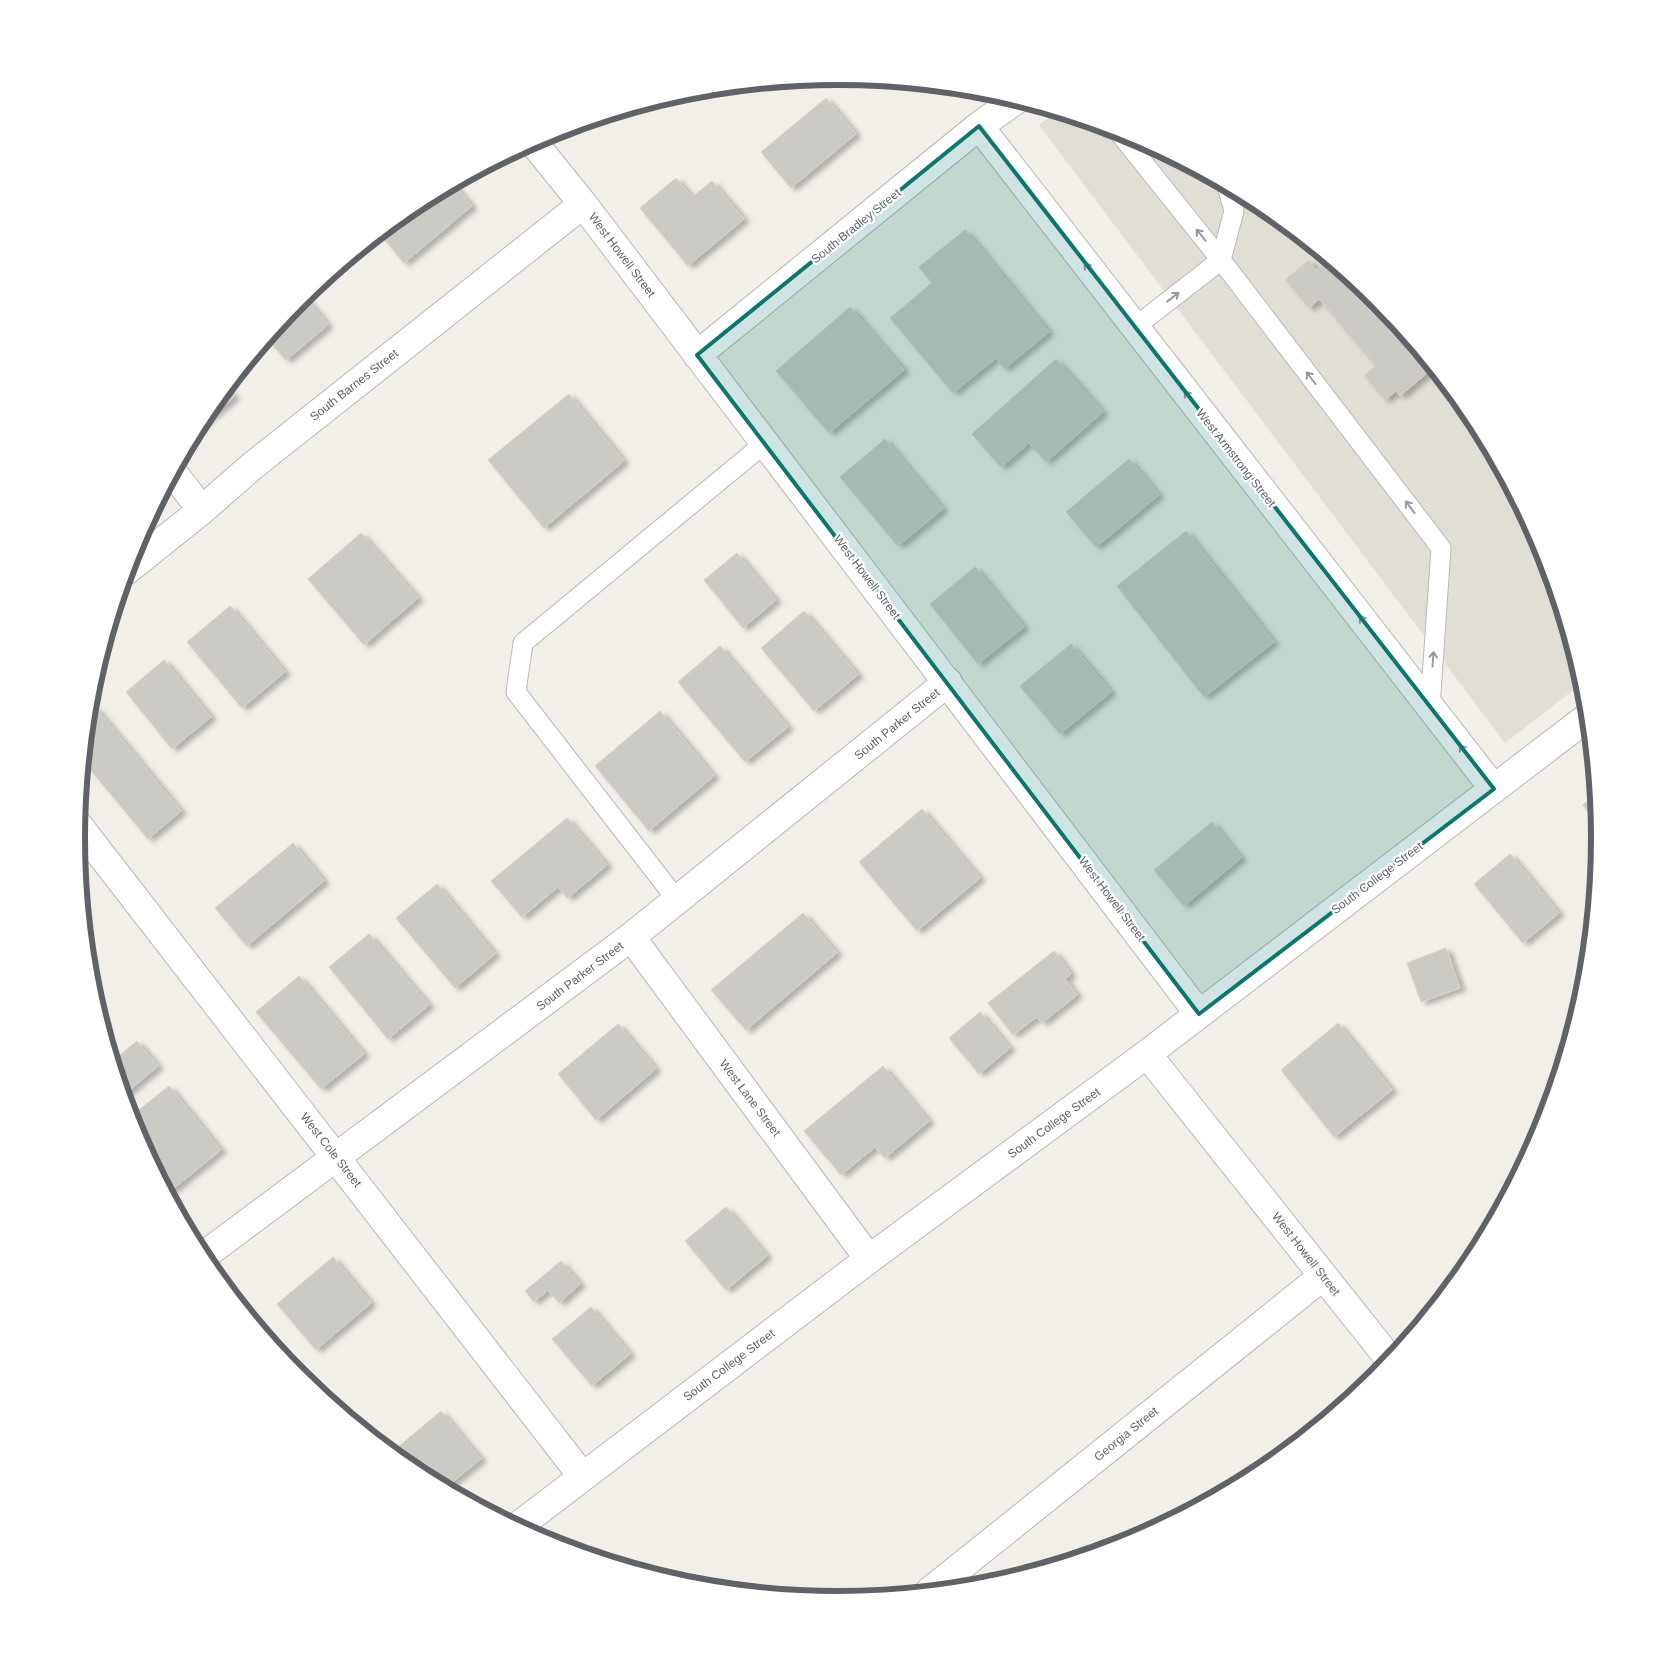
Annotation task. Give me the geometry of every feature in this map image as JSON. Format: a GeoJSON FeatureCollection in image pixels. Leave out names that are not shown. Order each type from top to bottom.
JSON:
{"type":"FeatureCollection","features":[{"type":"Feature","properties":{"kind":"street","name":"South Bradley Street"},"geometry":{"type":"LineString","coordinates":[[697,355],[978,126],[1009,105]]}},
{"type":"Feature","properties":{"kind":"street","name":"West Armstrong Street"},"geometry":{"type":"LineString","coordinates":[[978,126],[1494,789]]}},
{"type":"Feature","properties":{"kind":"street","name":"West Howell Street"},"geometry":{"type":"LineString","coordinates":[[538,148],[584,204],[1199,1014]]}},
{"type":"Feature","properties":{"kind":"street","name":"South Barnes Street"},"geometry":{"type":"LineString","coordinates":[[138,561],[202,510],[251,467],[584,204]]}},
{"type":"Feature","properties":{"kind":"street"},"geometry":{"type":"LineString","coordinates":[[177,478],[202,510]]}},
{"type":"Feature","properties":{"kind":"street","name":"South Parker Street"},"geometry":{"type":"LineString","coordinates":[[209,1252],[631,937],[948,682]]}},
{"type":"Feature","properties":{"kind":"street","name":"South College Street"},"geometry":{"type":"LineString","coordinates":[[523,1522],[869,1258],[1147,1054],[1583,721]]}},
{"type":"Feature","properties":{"kind":"street","name":"West Cole Street"},"geometry":{"type":"LineString","coordinates":[[85,834],[583,1477]]}},
{"type":"Feature","properties":{"kind":"street","name":"West Lane Street"},"geometry":{"type":"LineString","coordinates":[[631,937],[869,1258]]}},
{"type":"Feature","properties":{"kind":"street","name":"West Howell Street"},"geometry":{"type":"LineString","coordinates":[[1147,1054],[1386,1355]]}},
{"type":"Feature","properties":{"kind":"street","name":"Georgia Street"},"geometry":{"type":"LineString","coordinates":[[936,1586],[1323,1276]]}},
{"type":"Feature","properties":{"kind":"lane"},"geometry":{"type":"LineString","coordinates":[[1126,142],[1221,260],[1441,548],[1430,707]]}},
{"type":"Feature","properties":{"kind":"lane"},"geometry":{"type":"LineString","coordinates":[[1135,328],[1221,260],[1234,211],[1230,195]]}},
{"type":"Feature","properties":{"kind":"lane"},"geometry":{"type":"LineString","coordinates":[[677,900],[516,692],[523,643],[765,443]]}},
{"type":"Feature","properties":{"kind":"highlighted area"},"geometry":{"type":"Polygon","coordinates":[[[979,126],[1494,789],[1199,1014],[697,355],[979,126]]]}},
{"type":"Feature","properties":{"kind":"shaded area"},"geometry":{"type":"Polygon","coordinates":[[[1051,116],[1081,125],[1127,142],[1215,186],[1257,212],[1297,241],[1335,272],[1371,306],[1405,342],[1436,380],[1465,420],[1491,462],[1535,550],[1552,596],[1577,687],[1505,743],[1039,125],[1051,116]]]}},
{"type":"Feature","properties":{"kind":"building"},"geometry":{"type":"Polygon","coordinates":[[[826,98],[856,134],[791,188],[761,152],[826,98]]]}},
{"type":"Feature","properties":{"kind":"building"},"geometry":{"type":"Polygon","coordinates":[[[676,178],[692,197],[712,181],[744,219],[688,266],[640,208],[676,178]]]}},
{"type":"Feature","properties":{"kind":"building"},"geometry":{"type":"Polygon","coordinates":[[[457,189],[472,206],[404,263],[384,238],[420,212],[457,189]]]}},
{"type":"Feature","properties":{"kind":"building"},"geometry":{"type":"Polygon","coordinates":[[[965,230],[1049,332],[1004,369],[996,358],[953,393],[890,318],[932,283],[919,267],[965,230]]]}},
{"type":"Feature","properties":{"kind":"building"},"geometry":{"type":"Polygon","coordinates":[[[1309,260],[1316,270],[1324,263],[1335,272],[1371,306],[1405,342],[1429,371],[1400,396],[1396,391],[1385,400],[1364,376],[1375,366],[1319,299],[1309,308],[1285,280],[1309,260]]]}},
{"type":"Feature","properties":{"kind":"building"},"geometry":{"type":"Polygon","coordinates":[[[310,303],[328,325],[286,360],[271,343],[310,303]]]}},
{"type":"Feature","properties":{"kind":"building"},"geometry":{"type":"Polygon","coordinates":[[[850,307],[904,370],[829,433],[776,371],[850,307]]]}},
{"type":"Feature","properties":{"kind":"building"},"geometry":{"type":"Polygon","coordinates":[[[1056,359],[1103,412],[1046,462],[1029,443],[1001,467],[972,434],[1056,359]]]}},
{"type":"Feature","properties":{"kind":"building"},"geometry":{"type":"Polygon","coordinates":[[[231,393],[234,397],[221,408],[231,393]]]}},
{"type":"Feature","properties":{"kind":"building"},"geometry":{"type":"Polygon","coordinates":[[[569,394],[624,461],[544,528],[488,460],[569,394]]]}},
{"type":"Feature","properties":{"kind":"building"},"geometry":{"type":"Polygon","coordinates":[[[885,439],[943,509],[898,546],[840,477],[885,439]]]}},
{"type":"Feature","properties":{"kind":"building"},"geometry":{"type":"Polygon","coordinates":[[[1129,459],[1159,495],[1096,547],[1066,512],[1129,459]]]}},
{"type":"Feature","properties":{"kind":"building"},"geometry":{"type":"Polygon","coordinates":[[[1186,531],[1274,642],[1204,697],[1117,586],[1186,531]]]}},
{"type":"Feature","properties":{"kind":"building"},"geometry":{"type":"Polygon","coordinates":[[[361,533],[418,598],[364,645],[308,579],[361,533]]]}},
{"type":"Feature","properties":{"kind":"building"},"geometry":{"type":"Polygon","coordinates":[[[737,553],[776,600],[743,628],[704,580],[737,553]]]}},
{"type":"Feature","properties":{"kind":"building"},"geometry":{"type":"Polygon","coordinates":[[[975,567],[1024,627],[978,664],[930,604],[975,567]]]}},
{"type":"Feature","properties":{"kind":"building"},"geometry":{"type":"Polygon","coordinates":[[[230,606],[285,672],[242,708],[187,642],[230,606]]]}},
{"type":"Feature","properties":{"kind":"building"},"geometry":{"type":"Polygon","coordinates":[[[804,611],[858,675],[814,711],[761,648],[804,611]]]}},
{"type":"Feature","properties":{"kind":"building"},"geometry":{"type":"Polygon","coordinates":[[[1071,644],[1111,692],[1060,734],[1020,686],[1071,644]]]}},
{"type":"Feature","properties":{"kind":"building"},"geometry":{"type":"Polygon","coordinates":[[[720,646],[788,727],[745,762],[678,682],[720,646]]]}},
{"type":"Feature","properties":{"kind":"building"},"geometry":{"type":"Polygon","coordinates":[[[164,660],[211,717],[172,749],[126,692],[164,660]]]}},
{"type":"Feature","properties":{"kind":"building"},"geometry":{"type":"Polygon","coordinates":[[[96,708],[181,811],[148,839],[89,768],[96,708]]]}},
{"type":"Feature","properties":{"kind":"building"},"geometry":{"type":"Polygon","coordinates":[[[660,711],[714,776],[649,831],[595,766],[660,711]]]}},
{"type":"Feature","properties":{"kind":"building"},"geometry":{"type":"Polygon","coordinates":[[[1590,799],[1591,815],[1583,805],[1590,799]]]}},
{"type":"Feature","properties":{"kind":"building"},"geometry":{"type":"Polygon","coordinates":[[[922,809],[980,878],[917,931],[859,862],[922,809]]]}},
{"type":"Feature","properties":{"kind":"building"},"geometry":{"type":"Polygon","coordinates":[[[567,818],[607,865],[568,898],[558,887],[522,917],[491,881],[567,818]]]}},
{"type":"Feature","properties":{"kind":"building"},"geometry":{"type":"Polygon","coordinates":[[[1212,822],[1241,858],[1184,906],[1154,870],[1212,822]]]}},
{"type":"Feature","properties":{"kind":"building"},"geometry":{"type":"Polygon","coordinates":[[[293,843],[324,881],[247,946],[215,908],[293,843]]]}},
{"type":"Feature","properties":{"kind":"building"},"geometry":{"type":"Polygon","coordinates":[[[1510,854],[1559,913],[1523,943],[1474,884],[1510,854]]]}},
{"type":"Feature","properties":{"kind":"building"},"geometry":{"type":"Polygon","coordinates":[[[437,884],[495,954],[455,988],[396,918],[437,884]]]}},
{"type":"Feature","properties":{"kind":"building"},"geometry":{"type":"Polygon","coordinates":[[[803,913],[837,953],[746,1030],[711,990],[803,913]]]}},
{"type":"Feature","properties":{"kind":"building"},"geometry":{"type":"Polygon","coordinates":[[[369,934],[429,1005],[388,1039],[329,967],[369,934]]]}},
{"type":"Feature","properties":{"kind":"building"},"geometry":{"type":"Polygon","coordinates":[[[1446,948],[1460,988],[1421,1002],[1407,963],[1446,948]]]}},
{"type":"Feature","properties":{"kind":"building"},"geometry":{"type":"Polygon","coordinates":[[[1054,951],[1071,974],[1065,979],[1077,995],[1042,1023],[1037,1017],[1013,1035],[988,1003],[1054,951]]]}},
{"type":"Feature","properties":{"kind":"building"},"geometry":{"type":"Polygon","coordinates":[[[299,976],[364,1054],[321,1089],[256,1012],[299,976]]]}},
{"type":"Feature","properties":{"kind":"building"},"geometry":{"type":"Polygon","coordinates":[[[980,1012],[1010,1048],[979,1074],[949,1038],[980,1012]]]}},
{"type":"Feature","properties":{"kind":"building"},"geometry":{"type":"Polygon","coordinates":[[[1338,1023],[1392,1090],[1334,1137],[1281,1070],[1338,1023]]]}},
{"type":"Feature","properties":{"kind":"building"},"geometry":{"type":"Polygon","coordinates":[[[618,1024],[656,1069],[596,1120],[558,1074],[618,1024]]]}},
{"type":"Feature","properties":{"kind":"building"},"geometry":{"type":"Polygon","coordinates":[[[137,1041],[158,1066],[129,1091],[118,1057],[137,1041]]]}},
{"type":"Feature","properties":{"kind":"building"},"geometry":{"type":"Polygon","coordinates":[[[883,1066],[929,1121],[885,1158],[875,1147],[841,1175],[804,1131],[883,1066]]]}},
{"type":"Feature","properties":{"kind":"building"},"geometry":{"type":"Polygon","coordinates":[[[169,1086],[221,1150],[172,1189],[136,1112],[169,1086]]]}},
{"type":"Feature","properties":{"kind":"building"},"geometry":{"type":"Polygon","coordinates":[[[726,1207],[767,1256],[726,1290],[685,1241],[726,1207]]]}},
{"type":"Feature","properties":{"kind":"building"},"geometry":{"type":"Polygon","coordinates":[[[333,1257],[371,1303],[316,1350],[277,1304],[333,1257]]]}},
{"type":"Feature","properties":{"kind":"building"},"geometry":{"type":"Polygon","coordinates":[[[561,1261],[580,1284],[559,1303],[548,1290],[534,1302],[525,1291],[561,1261]]]}},
{"type":"Feature","properties":{"kind":"building"},"geometry":{"type":"Polygon","coordinates":[[[591,1307],[630,1354],[592,1386],[552,1339],[591,1307]]]}},
{"type":"Feature","properties":{"kind":"building"},"geometry":{"type":"Polygon","coordinates":[[[441,1411],[481,1459],[450,1484],[397,1448],[441,1411]]]}}]}
